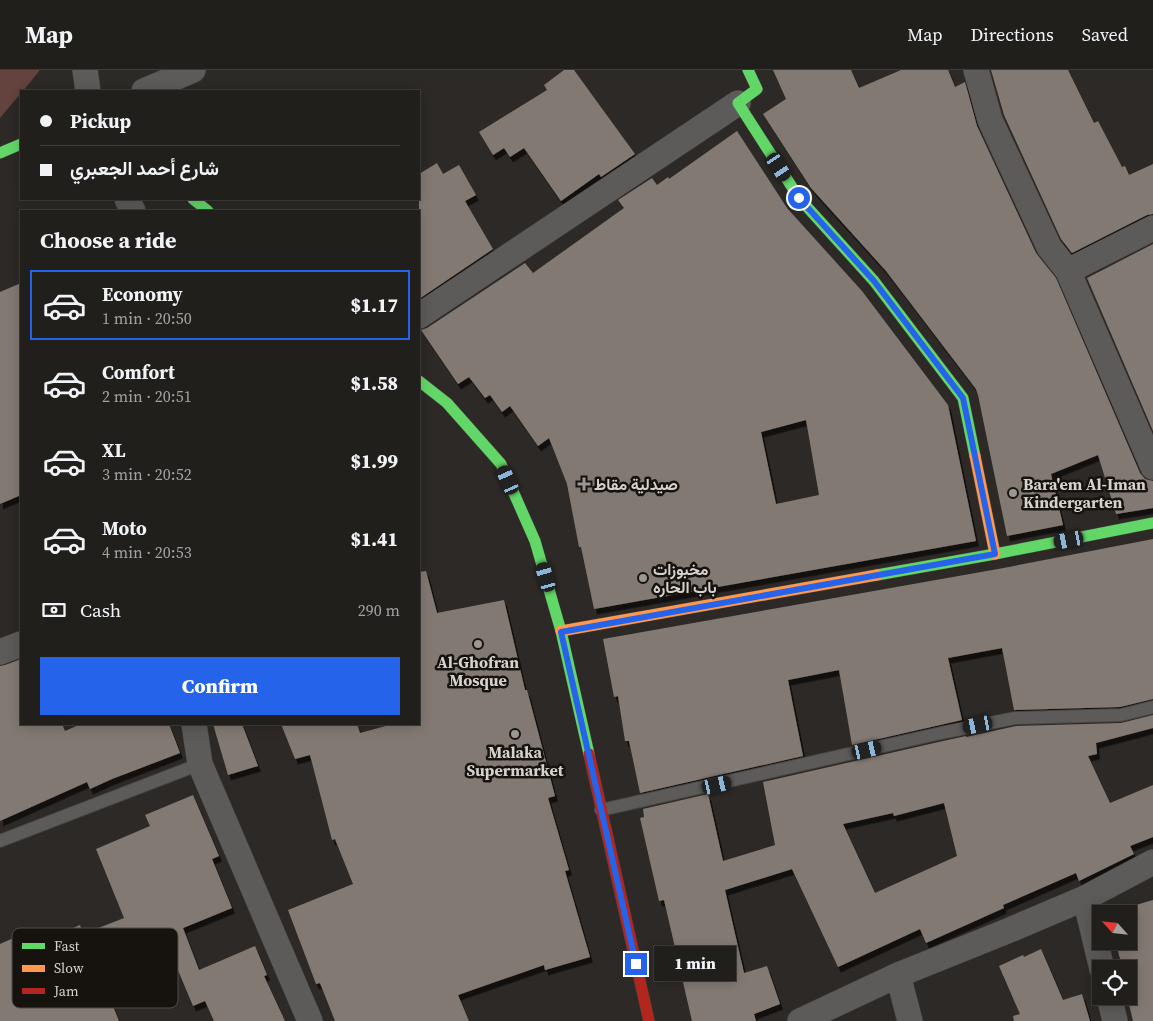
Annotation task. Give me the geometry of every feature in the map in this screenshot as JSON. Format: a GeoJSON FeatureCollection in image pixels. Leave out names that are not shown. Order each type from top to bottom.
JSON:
{"type":"FeatureCollection","features":[{"type":"Feature","properties":{"kind":"street"},"geometry":{"type":"LineString","coordinates":[[85,70],[88,90]]}},
{"type":"Feature","properties":{"kind":"street"},"geometry":{"type":"LineString","coordinates":[[146,90],[194,70]]}},
{"type":"Feature","properties":{"kind":"street"},"geometry":{"type":"LineString","coordinates":[[420,315],[738,104],[757,89],[748,70]]}},
{"type":"Feature","properties":{"kind":"street"},"geometry":{"type":"LineString","coordinates":[[976,70],[990,120],[1049,247],[1068,271],[1153,467]]}},
{"type":"Feature","properties":{"kind":"street"},"geometry":{"type":"LineString","coordinates":[[738,104],[799,198],[874,281],[963,398],[995,554]]}},
{"type":"Feature","properties":{"kind":"street"},"geometry":{"type":"LineString","coordinates":[[0,152],[20,144]]}},
{"type":"Feature","properties":{"kind":"street"},"geometry":{"type":"LineString","coordinates":[[194,200],[207,210]]}},
{"type":"Feature","properties":{"kind":"street"},"geometry":{"type":"LineString","coordinates":[[1068,271],[1153,228]]}},
{"type":"Feature","properties":{"kind":"street"},"geometry":{"type":"LineString","coordinates":[[420,382],[447,403],[501,464],[535,541],[561,632],[649,1021]]}},
{"type":"Feature","properties":{"kind":"street"},"geometry":{"type":"LineString","coordinates":[[561,632],[995,554],[1153,523]]}},
{"type":"Feature","properties":{"kind":"street"},"geometry":{"type":"LineString","coordinates":[[0,652],[20,644]]}},
{"type":"Feature","properties":{"kind":"street"},"geometry":{"type":"LineString","coordinates":[[194,725],[200,764],[310,1021]]}},
{"type":"Feature","properties":{"kind":"street"},"geometry":{"type":"LineString","coordinates":[[800,1021],[898,975],[1085,898],[1153,862]]}},
{"type":"Feature","properties":{"kind":"street"},"geometry":{"type":"LineString","coordinates":[[1085,898],[1100,960]]}},
{"type":"Feature","properties":{"kind":"street"},"geometry":{"type":"LineString","coordinates":[[898,975],[910,1021]]}},
{"type":"Feature","properties":{"kind":"street"},"geometry":{"type":"LineString","coordinates":[[1111,1005],[1115,1021]]}},
{"type":"Feature","properties":{"kind":"lane"},"geometry":{"type":"LineString","coordinates":[[601,810],[1015,718],[1121,715],[1153,707]]}},
{"type":"Feature","properties":{"kind":"lane"},"geometry":{"type":"LineString","coordinates":[[0,841],[200,764]]}},
{"type":"Feature","properties":{"kind":"shaded area"},"geometry":{"type":"Polygon","coordinates":[[[0,70],[40,70],[24,90],[20,90],[20,94],[0,118],[0,70]]]}},
{"type":"Feature","properties":{"kind":"building"},"geometry":{"type":"Polygon","coordinates":[[[564,70],[574,70],[635,154],[601,177],[599,174],[561,201],[524,148],[510,157],[504,148],[493,155],[479,132],[547,90],[544,85],[564,70]]]}},
{"type":"Feature","properties":{"kind":"building"},"geometry":{"type":"Polygon","coordinates":[[[773,70],[851,70],[859,88],[901,70],[948,70],[955,87],[965,82],[977,126],[1036,253],[1056,278],[1140,473],[1145,479],[1153,481],[1153,508],[1116,514],[1098,455],[1051,474],[1063,525],[1007,536],[976,389],[886,271],[811,188],[763,114],[786,99],[773,70]]]}},
{"type":"Feature","properties":{"kind":"building"},"geometry":{"type":"Polygon","coordinates":[[[991,70],[1068,70],[1094,123],[1098,121],[1122,167],[1125,166],[1129,175],[1153,164],[1153,214],[1147,215],[1072,253],[1061,239],[1004,115],[991,70]]]}},
{"type":"Feature","properties":{"kind":"building"},"geometry":{"type":"Polygon","coordinates":[[[737,131],[787,208],[862,291],[948,405],[976,541],[594,609],[581,547],[579,547],[567,484],[549,438],[538,446],[510,406],[502,412],[490,395],[485,398],[469,377],[458,384],[421,330],[427,328],[525,263],[533,273],[624,208],[618,200],[652,178],[657,185],[668,177],[669,179],[737,131]],[[806,420],[761,432],[776,504],[819,495],[806,420]]]}},
{"type":"Feature","properties":{"kind":"building"},"geometry":{"type":"Polygon","coordinates":[[[437,163],[443,174],[459,165],[476,195],[465,201],[493,249],[420,298],[419,200],[420,173],[437,163]]]}},
{"type":"Feature","properties":{"kind":"building"},"geometry":{"type":"Polygon","coordinates":[[[1153,244],[1153,431],[1087,278],[1153,244]]]}},
{"type":"Feature","properties":{"kind":"building"},"geometry":{"type":"Polygon","coordinates":[[[20,283],[20,495],[0,504],[0,292],[20,283]]]}},
{"type":"Feature","properties":{"kind":"building"},"geometry":{"type":"Polygon","coordinates":[[[1153,539],[1153,699],[1120,707],[1014,710],[1002,648],[948,658],[962,720],[852,745],[839,670],[788,680],[803,756],[640,793],[629,741],[625,741],[618,696],[614,697],[603,639],[998,569],[1153,539]]]}},
{"type":"Feature","properties":{"kind":"building"},"geometry":{"type":"Polygon","coordinates":[[[426,571],[437,613],[504,600],[525,690],[527,690],[555,796],[548,798],[569,870],[565,871],[590,957],[545,970],[544,965],[458,995],[469,1021],[335,1021],[320,983],[316,984],[288,910],[353,884],[335,839],[332,840],[310,755],[295,759],[281,725],[357,725],[360,733],[389,725],[420,725],[420,572],[426,571]]]}},
{"type":"Feature","properties":{"kind":"building"},"geometry":{"type":"Polygon","coordinates":[[[20,659],[20,725],[62,725],[65,731],[79,725],[169,725],[180,753],[90,789],[87,782],[0,821],[0,666],[20,659]]]}},
{"type":"Feature","properties":{"kind":"building"},"geometry":{"type":"Polygon","coordinates":[[[1153,715],[1153,728],[1096,743],[1097,754],[1088,756],[1110,803],[1153,785],[1153,837],[1130,846],[1134,854],[1079,881],[1076,873],[1003,905],[1004,908],[926,943],[920,929],[838,967],[792,869],[725,890],[744,973],[767,966],[780,1004],[754,1014],[756,1021],[692,1021],[664,900],[659,901],[640,818],[644,817],[643,809],[708,794],[723,861],[775,845],[763,782],[1016,726],[1121,723],[1153,715]],[[944,803],[894,816],[893,813],[843,824],[875,893],[957,856],[944,803]]]}},
{"type":"Feature","properties":{"kind":"building"},"geometry":{"type":"Polygon","coordinates":[[[213,725],[242,725],[258,766],[228,775],[213,725]]]}},
{"type":"Feature","properties":{"kind":"building"},"geometry":{"type":"Polygon","coordinates":[[[193,795],[219,856],[212,859],[232,908],[183,928],[199,970],[255,946],[267,975],[264,976],[285,1021],[214,1021],[205,1001],[193,1006],[178,970],[178,928],[98,928],[124,918],[96,849],[150,826],[145,815],[193,795]]]}},
{"type":"Feature","properties":{"kind":"building"},"geometry":{"type":"Polygon","coordinates":[[[1153,900],[1153,1021],[1133,1021],[1129,1005],[1137,1005],[1137,960],[1120,960],[1118,950],[1138,950],[1138,905],[1136,905],[1153,900]]]}},
{"type":"Feature","properties":{"kind":"building"},"geometry":{"type":"Polygon","coordinates":[[[12,939],[12,1008],[114,1008],[119,1021],[0,1021],[0,944],[12,939]]]}},
{"type":"Feature","properties":{"kind":"building"},"geometry":{"type":"Polygon","coordinates":[[[1041,949],[1063,1000],[1082,994],[1090,1021],[1014,1021],[1013,1016],[1020,1014],[999,966],[1041,949]]]}},
{"type":"Feature","properties":{"kind":"traffic: fast"},"geometry":{"type":"LineString","coordinates":[[748,70],[757,89],[738,103],[799,198],[874,281],[963,398],[975,456]]}},
{"type":"Feature","properties":{"kind":"traffic: fast"},"geometry":{"type":"LineString","coordinates":[[0,153],[20,144]]}},
{"type":"Feature","properties":{"kind":"traffic: fast"},"geometry":{"type":"LineString","coordinates":[[194,200],[207,210]]}},
{"type":"Feature","properties":{"kind":"traffic: fast"},"geometry":{"type":"LineString","coordinates":[[420,382],[447,403],[501,464],[535,541],[561,631],[589,754]]}},
{"type":"Feature","properties":{"kind":"traffic: fast"},"geometry":{"type":"LineString","coordinates":[[877,575],[1153,523]]}},
{"type":"Feature","properties":{"kind":"traffic: slow"},"geometry":{"type":"LineString","coordinates":[[975,456],[995,554]]}},
{"type":"Feature","properties":{"kind":"traffic: slow"},"geometry":{"type":"LineString","coordinates":[[561,631],[877,575]]}},
{"type":"Feature","properties":{"kind":"traffic: jam"},"geometry":{"type":"LineString","coordinates":[[589,754],[649,1021]]}},
{"type":"Feature","properties":{"kind":"place","name":"صيدلية مقاط"},"geometry":{"type":"Point","coordinates":[584,484]}},
{"type":"Feature","properties":{"kind":"place","name":"Bara'em Al-Iman Kindergarten"},"geometry":{"type":"Point","coordinates":[1013,493]}},
{"type":"Feature","properties":{"kind":"place","name":"مخبوزات باب الحاره"},"geometry":{"type":"Point","coordinates":[643,578]}},
{"type":"Feature","properties":{"kind":"place","name":"Al-Ghofran Mosque"},"geometry":{"type":"Point","coordinates":[478,644]}},
{"type":"Feature","properties":{"kind":"place","name":"Malaka Supermarket"},"geometry":{"type":"Point","coordinates":[515,734]}},
{"type":"Feature","properties":{"kind":"route"},"geometry":{"type":"LineString","coordinates":[[636,964],[561,632],[995,554],[963,398],[874,281],[799,198]]}}]}
